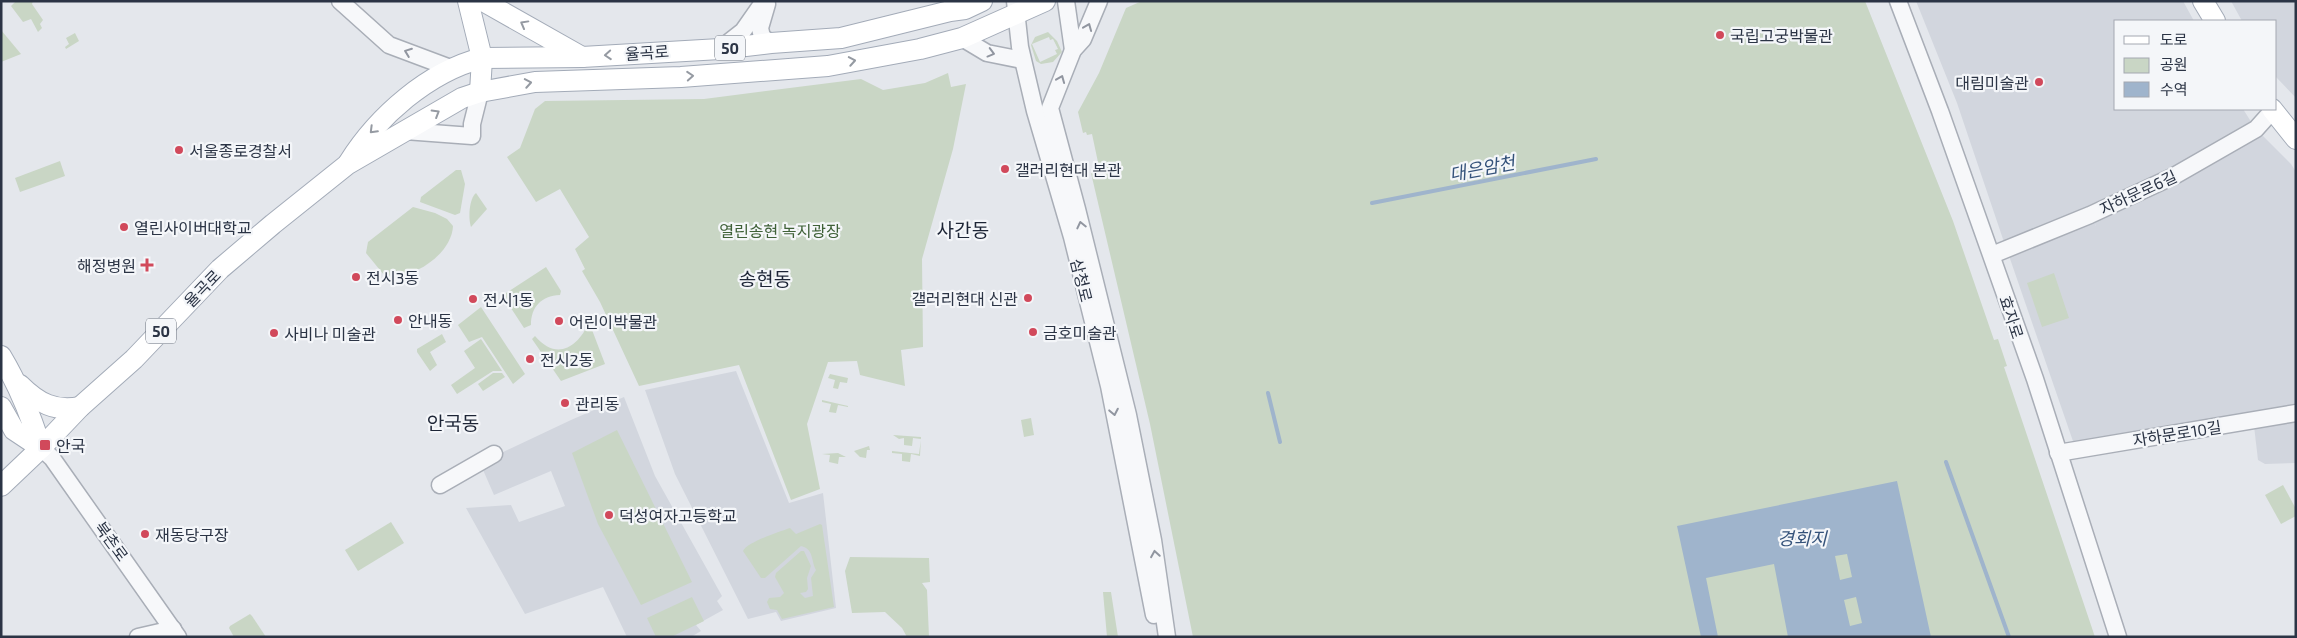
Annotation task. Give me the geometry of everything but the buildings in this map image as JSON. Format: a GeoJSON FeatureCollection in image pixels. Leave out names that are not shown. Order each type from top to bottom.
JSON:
{"type":"FeatureCollection","features":[{"type":"Feature","properties":{"kind":"main road"},"geometry":{"type":"LineString","coordinates":[[468,1],[482,58],[480,92]]}},
{"type":"Feature","properties":{"kind":"main road"},"geometry":{"type":"LineString","coordinates":[[483,1],[582,57]]}},
{"type":"Feature","properties":{"kind":"main road","name":"율곡로"},"geometry":{"type":"LineString","coordinates":[[348,164],[363,140],[403,101],[453,69],[467,62],[482,58],[582,57],[720,50],[772,43],[840,38],[934,16],[950,10],[965,9],[982,1]]}},
{"type":"Feature","properties":{"kind":"main road","name":"율곡로"},"geometry":{"type":"LineString","coordinates":[[1,486],[80,407],[134,359],[220,269],[348,164],[448,105],[480,92],[535,82],[681,77],[828,66],[920,49],[962,38],[1016,7],[1045,1]]}},
{"type":"Feature","properties":{"kind":"main road"},"geometry":{"type":"LineString","coordinates":[[2203,1],[2214,20]]}},
{"type":"Feature","properties":{"kind":"main road"},"geometry":{"type":"LineString","coordinates":[[2272,110],[2296,139]]}},
{"type":"Feature","properties":{"kind":"main road"},"geometry":{"type":"LineString","coordinates":[[1,356],[15,380],[32,419],[41,448]]}},
{"type":"Feature","properties":{"kind":"main road"},"geometry":{"type":"LineString","coordinates":[[15,380],[30,395],[45,404],[70,409],[80,407]]}},
{"type":"Feature","properties":{"kind":"main road"},"geometry":{"type":"LineString","coordinates":[[1,407],[14,430],[41,448]]}},
{"type":"Feature","properties":{"kind":"street"},"geometry":{"type":"LineString","coordinates":[[340,1],[389,45],[453,69]]}},
{"type":"Feature","properties":{"kind":"street"},"geometry":{"type":"LineString","coordinates":[[766,1],[760,28],[762,37],[772,43]]}},
{"type":"Feature","properties":{"kind":"street"},"geometry":{"type":"LineString","coordinates":[[720,50],[743,30],[766,1]]}},
{"type":"Feature","properties":{"kind":"street"},"geometry":{"type":"LineString","coordinates":[[934,16],[952,1]]}},
{"type":"Feature","properties":{"kind":"street"},"geometry":{"type":"LineString","coordinates":[[1066,1],[1073,50]]}},
{"type":"Feature","properties":{"kind":"street","name":"삼청로"},"geometry":{"type":"LineString","coordinates":[[1099,1],[1083,39],[1073,50],[1050,108],[1128,415],[1153,540],[1167,637]]}},
{"type":"Feature","properties":{"kind":"street","name":"효자로"},"geometry":{"type":"LineString","coordinates":[[1898,1],[1992,255],[2118,637]]}},
{"type":"Feature","properties":{"kind":"street","name":"삼청로"},"geometry":{"type":"LineString","coordinates":[[1016,7],[1022,60],[1034,111],[1072,237],[1109,386],[1158,637]]}},
{"type":"Feature","properties":{"kind":"street"},"geometry":{"type":"LineString","coordinates":[[962,38],[987,53],[1022,60]]}},
{"type":"Feature","properties":{"kind":"street"},"geometry":{"type":"LineString","coordinates":[[405,131],[472,136],[472,124],[480,92]]}},
{"type":"Feature","properties":{"kind":"street","name":"자하문로6길"},"geometry":{"type":"LineString","coordinates":[[1992,255],[2090,215],[2174,176],[2256,129],[2272,110]]}},
{"type":"Feature","properties":{"kind":"street","name":"자하문로10길"},"geometry":{"type":"LineString","coordinates":[[2058,453],[2296,413]]}},
{"type":"Feature","properties":{"kind":"street","name":"북촌로"},"geometry":{"type":"LineString","coordinates":[[41,448],[52,458],[176,633]]}},
{"type":"Feature","properties":{"kind":"street"},"geometry":{"type":"LineString","coordinates":[[440,484],[494,454]]}},
{"type":"Feature","properties":{"kind":"street"},"geometry":{"type":"LineString","coordinates":[[138,637],[176,633]]}},
{"type":"Feature","properties":{"kind":"shaded area"},"geometry":{"type":"Polygon","coordinates":[[[1916,1],[2183,1],[2193,20],[2114,20],[2114,110],[2244,110],[2255,128],[2168,177],[2006,248],[1957,103],[1916,1]]]}},
{"type":"Feature","properties":{"kind":"shaded area"},"geometry":{"type":"Polygon","coordinates":[[[2231,1],[2296,1],[2296,98],[2277,78],[2277,20],[2241,20],[2231,1]]]}},
{"type":"Feature","properties":{"kind":"shaded area"},"geometry":{"type":"Polygon","coordinates":[[[2257,130],[2291,164],[2296,172],[2296,410],[2075,447],[2007,250],[2090,215],[2096,226],[2091,215],[2257,130]]]}},
{"type":"Feature","properties":{"kind":"shaded area"},"geometry":{"type":"Polygon","coordinates":[[[736,371],[789,503],[823,493],[836,608],[781,621],[776,612],[748,619],[675,474],[645,390],[736,371]]]}},
{"type":"Feature","properties":{"kind":"shaded area","name":"덕성여자고등학교"},"geometry":{"type":"Polygon","coordinates":[[[624,397],[655,476],[722,596],[717,601],[723,610],[696,625],[701,631],[691,637],[627,637],[603,587],[525,614],[466,508],[511,505],[519,522],[565,506],[551,471],[494,495],[480,463],[624,397]]]}},
{"type":"Feature","properties":{"kind":"shaded area"},"geometry":{"type":"Polygon","coordinates":[[[2296,420],[2296,463],[2265,464],[2258,460],[2254,426],[2296,420]]]}},
{"type":"Feature","properties":{"kind":"green space"},"geometry":{"type":"Polygon","coordinates":[[[16,1],[33,1],[32,4],[43,20],[40,24],[42,28],[38,32],[31,19],[23,22],[11,6],[16,1]]]}},
{"type":"Feature","properties":{"kind":"green space"},"geometry":{"type":"Polygon","coordinates":[[[1142,1],[1865,1],[1953,221],[1994,340],[1998,339],[2007,366],[2004,367],[2095,637],[1193,637],[1150,424],[1091,173],[1096,171],[1095,168],[1099,167],[1092,134],[1087,135],[1086,132],[1083,133],[1078,112],[1099,73],[1126,8],[1142,1]]]}},
{"type":"Feature","properties":{"kind":"green space"},"geometry":{"type":"Polygon","coordinates":[[[1,30],[21,54],[1,62],[1,30]]]}},
{"type":"Feature","properties":{"kind":"green space"},"geometry":{"type":"Polygon","coordinates":[[[1048,32],[1057,41],[1062,52],[1053,62],[1041,64],[1036,61],[1031,45],[1035,37],[1048,32]],[[1049,37],[1032,44],[1040,62],[1057,54],[1055,50],[1058,49],[1053,39],[1050,40],[1049,37]]]}},
{"type":"Feature","properties":{"kind":"green space"},"geometry":{"type":"Polygon","coordinates":[[[75,33],[79,41],[66,49],[65,47],[69,44],[66,38],[75,33]]]}},
{"type":"Feature","properties":{"kind":"green space","name":"열린송현 녹지광장"},"geometry":{"type":"Polygon","coordinates":[[[948,73],[951,87],[966,84],[953,149],[922,259],[923,347],[901,350],[905,386],[860,375],[857,361],[828,362],[807,424],[820,489],[791,500],[739,365],[639,386],[600,302],[582,271],[585,269],[575,249],[589,237],[560,189],[536,202],[507,157],[520,148],[535,109],[545,101],[704,99],[861,79],[883,90],[925,83],[948,73]]]}},
{"type":"Feature","properties":{"kind":"green space"},"geometry":{"type":"Polygon","coordinates":[[[60,161],[65,176],[20,192],[15,178],[60,161]]]}},
{"type":"Feature","properties":{"kind":"green space"},"geometry":{"type":"Polygon","coordinates":[[[456,170],[461,170],[465,184],[460,213],[455,215],[420,202],[421,197],[456,170]]]}},
{"type":"Feature","properties":{"kind":"green space"},"geometry":{"type":"Polygon","coordinates":[[[476,193],[487,209],[471,227],[470,209],[476,193]]]}},
{"type":"Feature","properties":{"kind":"green space"},"geometry":{"type":"Polygon","coordinates":[[[413,207],[435,213],[447,219],[453,226],[451,236],[438,256],[428,264],[406,274],[384,275],[366,253],[368,242],[413,207]]]}},
{"type":"Feature","properties":{"kind":"green space"},"geometry":{"type":"Polygon","coordinates":[[[546,267],[561,291],[560,295],[542,300],[535,308],[531,325],[524,328],[505,299],[506,293],[546,267]]]}},
{"type":"Feature","properties":{"kind":"green space"},"geometry":{"type":"Polygon","coordinates":[[[2054,273],[2069,318],[2042,327],[2027,283],[2054,273]]]}},
{"type":"Feature","properties":{"kind":"green space"},"geometry":{"type":"Polygon","coordinates":[[[481,307],[525,374],[513,384],[482,337],[469,342],[458,325],[481,307]]]}},
{"type":"Feature","properties":{"kind":"green space"},"geometry":{"type":"Polygon","coordinates":[[[589,322],[605,364],[561,381],[532,339],[535,336],[543,344],[551,348],[566,348],[579,339],[589,322]]]}},
{"type":"Feature","properties":{"kind":"green space"},"geometry":{"type":"Polygon","coordinates":[[[442,334],[446,342],[430,352],[437,365],[430,371],[417,352],[417,349],[442,334]]]}},
{"type":"Feature","properties":{"kind":"green space"},"geometry":{"type":"Polygon","coordinates":[[[481,339],[502,371],[493,371],[457,394],[451,385],[475,368],[464,351],[481,339]]]}},
{"type":"Feature","properties":{"kind":"green space"},"geometry":{"type":"Polygon","coordinates":[[[493,373],[502,373],[505,377],[483,391],[478,384],[493,373]]]}},
{"type":"Feature","properties":{"kind":"green space"},"geometry":{"type":"Polygon","coordinates":[[[830,374],[848,378],[847,383],[840,382],[838,389],[833,388],[835,380],[828,378],[830,374]]]}},
{"type":"Feature","properties":{"kind":"green space"},"geometry":{"type":"Polygon","coordinates":[[[822,400],[848,407],[838,405],[836,413],[829,412],[831,404],[822,402],[822,400]]]}},
{"type":"Feature","properties":{"kind":"green space"},"geometry":{"type":"Polygon","coordinates":[[[1031,418],[1034,435],[1024,437],[1021,420],[1031,418]]]}},
{"type":"Feature","properties":{"kind":"green space"},"geometry":{"type":"Polygon","coordinates":[[[617,430],[692,582],[641,605],[598,524],[572,453],[617,430]]]}},
{"type":"Feature","properties":{"kind":"green space"},"geometry":{"type":"Polygon","coordinates":[[[893,435],[921,437],[921,439],[913,438],[912,446],[904,445],[904,438],[899,439],[893,435]]]}},
{"type":"Feature","properties":{"kind":"green space"},"geometry":{"type":"Polygon","coordinates":[[[921,440],[920,456],[911,454],[910,462],[902,461],[902,454],[892,453],[892,451],[919,454],[921,440]]]}},
{"type":"Feature","properties":{"kind":"green space"},"geometry":{"type":"Polygon","coordinates":[[[869,446],[870,450],[867,450],[866,458],[860,457],[854,451],[869,446]]]}},
{"type":"Feature","properties":{"kind":"green space"},"geometry":{"type":"Polygon","coordinates":[[[838,453],[846,457],[839,457],[838,464],[829,462],[830,455],[822,454],[838,453]]]}},
{"type":"Feature","properties":{"kind":"green space"},"geometry":{"type":"Polygon","coordinates":[[[2283,485],[2296,509],[2296,516],[2281,524],[2265,495],[2283,485]]]}},
{"type":"Feature","properties":{"kind":"green space"},"geometry":{"type":"Polygon","coordinates":[[[391,522],[404,543],[358,571],[345,550],[391,522]]]}},
{"type":"Feature","properties":{"kind":"green space"},"geometry":{"type":"Polygon","coordinates":[[[820,524],[822,525],[834,607],[782,619],[777,610],[770,609],[767,602],[769,598],[780,597],[784,593],[775,577],[776,573],[801,551],[804,551],[811,566],[807,578],[808,589],[806,592],[800,593],[805,598],[813,596],[811,578],[816,570],[810,553],[801,546],[765,578],[761,578],[743,551],[750,544],[790,528],[796,534],[820,524]]]}},
{"type":"Feature","properties":{"kind":"green space"},"geometry":{"type":"Polygon","coordinates":[[[850,557],[929,558],[930,582],[922,583],[927,590],[929,637],[907,637],[902,628],[885,612],[852,613],[845,571],[850,557]]]}},
{"type":"Feature","properties":{"kind":"green space"},"geometry":{"type":"Polygon","coordinates":[[[1103,592],[1111,592],[1118,637],[1107,637],[1103,592]]]}},
{"type":"Feature","properties":{"kind":"green space"},"geometry":{"type":"Polygon","coordinates":[[[692,597],[704,621],[671,637],[656,637],[647,618],[692,597]]]}},
{"type":"Feature","properties":{"kind":"green space"},"geometry":{"type":"Polygon","coordinates":[[[250,614],[266,637],[234,637],[229,628],[230,626],[250,614]]]}},
{"type":"Feature","properties":{"kind":"water","name":"경회지"},"geometry":{"type":"Polygon","coordinates":[[[1897,481],[1931,637],[1788,637],[1774,564],[1706,578],[1718,637],[1701,637],[1677,526],[1897,481]],[[1847,554],[1835,556],[1840,580],[1852,577],[1847,554]],[[1856,597],[1844,600],[1850,626],[1862,623],[1856,597]]]}},
{"type":"Feature","properties":{"kind":"waterway","name":"대은암천"},"geometry":{"type":"LineString","coordinates":[[1372,203],[1596,159]]}},
{"type":"Feature","properties":{"kind":"waterway"},"geometry":{"type":"LineString","coordinates":[[1268,393],[1280,442]]}},
{"type":"Feature","properties":{"kind":"waterway"},"geometry":{"type":"LineString","coordinates":[[1946,462],[2009,637]]}},
{"type":"Feature","properties":{"kind":"place","name":"국립고궁박물관"},"geometry":{"type":"Point","coordinates":[1720,35]}},
{"type":"Feature","properties":{"kind":"place","name":"대림미술관"},"geometry":{"type":"Point","coordinates":[2039,82]}},
{"type":"Feature","properties":{"kind":"place","name":"서울종로경찰서"},"geometry":{"type":"Point","coordinates":[179,150]}},
{"type":"Feature","properties":{"kind":"place","name":"갤러리현대 본관"},"geometry":{"type":"Point","coordinates":[1005,169]}},
{"type":"Feature","properties":{"kind":"place","name":"열린사이버대학교"},"geometry":{"type":"Point","coordinates":[124,227]}},
{"type":"Feature","properties":{"kind":"place","name":"해정병원"},"geometry":{"type":"Point","coordinates":[147,265]}},
{"type":"Feature","properties":{"kind":"place","name":"전시3동"},"geometry":{"type":"Point","coordinates":[356,277]}},
{"type":"Feature","properties":{"kind":"place","name":"갤러리현대 신관"},"geometry":{"type":"Point","coordinates":[1028,298]}},
{"type":"Feature","properties":{"kind":"place","name":"전시1동"},"geometry":{"type":"Point","coordinates":[473,299]}},
{"type":"Feature","properties":{"kind":"place","name":"안내동"},"geometry":{"type":"Point","coordinates":[398,320]}},
{"type":"Feature","properties":{"kind":"place","name":"어린이박물관"},"geometry":{"type":"Point","coordinates":[559,321]}},
{"type":"Feature","properties":{"kind":"place","name":"금호미술관"},"geometry":{"type":"Point","coordinates":[1033,332]}},
{"type":"Feature","properties":{"kind":"place","name":"사비나 미술관"},"geometry":{"type":"Point","coordinates":[274,333]}},
{"type":"Feature","properties":{"kind":"place","name":"전시2동"},"geometry":{"type":"Point","coordinates":[530,359]}},
{"type":"Feature","properties":{"kind":"place","name":"관리동"},"geometry":{"type":"Point","coordinates":[565,403]}},
{"type":"Feature","properties":{"kind":"place","name":"안국"},"geometry":{"type":"Point","coordinates":[45,445]}},
{"type":"Feature","properties":{"kind":"place","name":"덕성여자고등학교"},"geometry":{"type":"Point","coordinates":[609,515]}},
{"type":"Feature","properties":{"kind":"place","name":"재동당구장"},"geometry":{"type":"Point","coordinates":[145,534]}},
{"type":"Feature","properties":{"kind":"district","name":"사간동"},"geometry":{"type":"Point","coordinates":[963,229]}},
{"type":"Feature","properties":{"kind":"district","name":"송현동"},"geometry":{"type":"Point","coordinates":[765,278]}},
{"type":"Feature","properties":{"kind":"district","name":"안국동"},"geometry":{"type":"Point","coordinates":[453,422]}}]}
